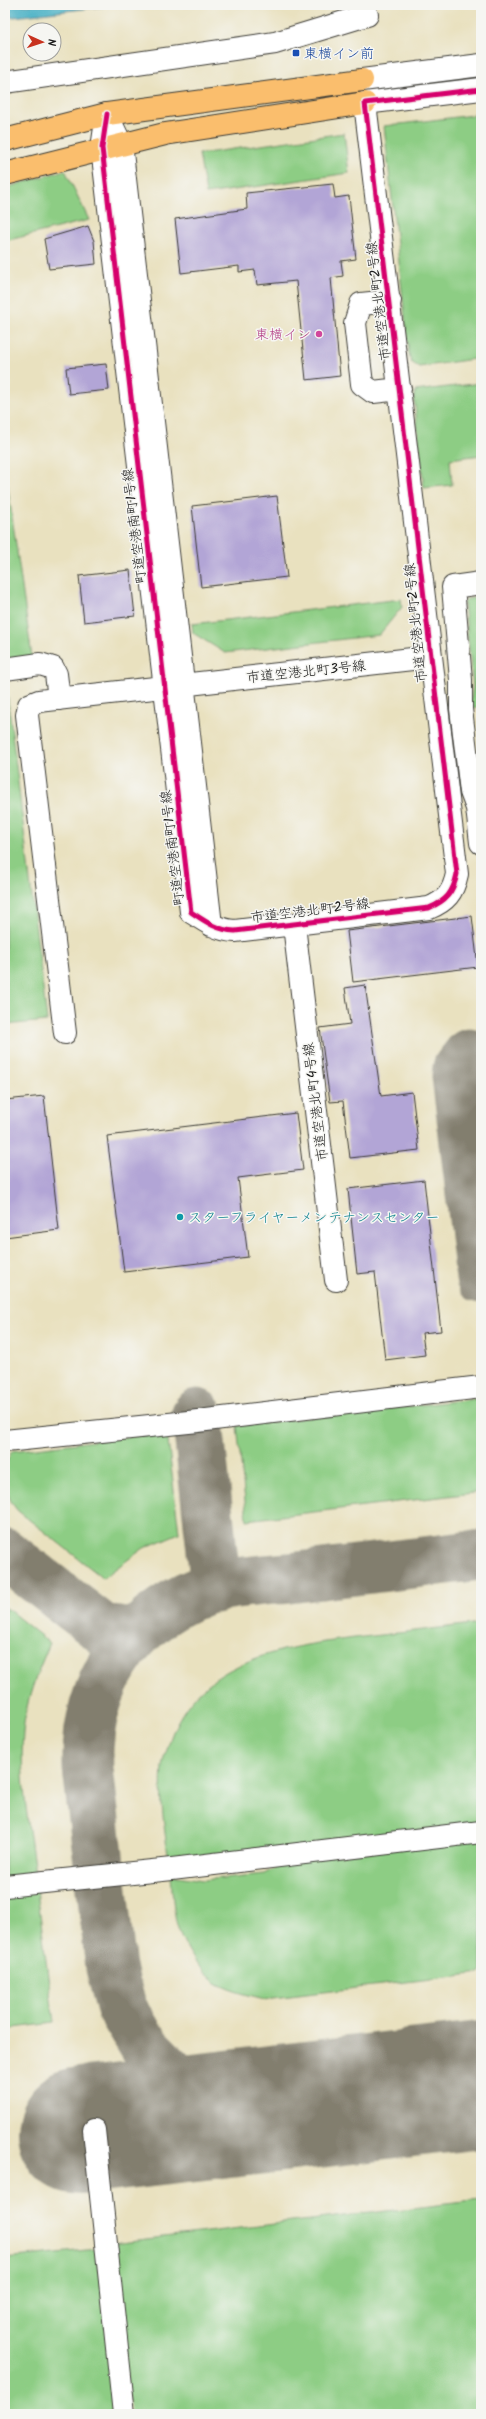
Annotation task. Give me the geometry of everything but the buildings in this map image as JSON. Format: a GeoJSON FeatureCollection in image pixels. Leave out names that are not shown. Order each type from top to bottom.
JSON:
{"type":"FeatureCollection","features":[{"type":"Feature","properties":{"kind":"main road"},"geometry":{"type":"LineString","coordinates":[[5,140],[107,114],[362,80]]}},
{"type":"Feature","properties":{"kind":"main road"},"geometry":{"type":"LineString","coordinates":[[5,174],[111,146],[165,134],[365,104]]}},
{"type":"Feature","properties":{"kind":"street"},"geometry":{"type":"LineString","coordinates":[[5,82],[275,43],[367,15]]}},
{"type":"Feature","properties":{"kind":"street"},"geometry":{"type":"LineString","coordinates":[[362,80],[481,66]]}},
{"type":"Feature","properties":{"kind":"street"},"geometry":{"type":"LineString","coordinates":[[365,104],[481,89]]}},
{"type":"Feature","properties":{"kind":"street","name":"市道空港北町2号線"},"geometry":{"type":"LineString","coordinates":[[107,114],[174,686],[211,925],[222,930],[235,931],[429,908],[441,904],[450,896],[457,874],[430,657],[390,301],[365,104]]}},
{"type":"Feature","properties":{"kind":"street"},"geometry":{"type":"LineString","coordinates":[[390,301],[361,304],[355,323],[362,384],[372,392],[400,389]]}},
{"type":"Feature","properties":{"kind":"street"},"geometry":{"type":"LineString","coordinates":[[481,583],[453,587],[462,680],[461,710],[471,792],[479,808],[481,843]]}},
{"type":"Feature","properties":{"kind":"street","name":"市道空港北町3号線"},"geometry":{"type":"LineString","coordinates":[[49,700],[430,657]]}},
{"type":"Feature","properties":{"kind":"street"},"geometry":{"type":"LineString","coordinates":[[5,669],[40,664],[52,668],[56,674],[49,700],[29,705],[27,715],[65,1033]]}},
{"type":"Feature","properties":{"kind":"street","name":"市道空港北町4号線"},"geometry":{"type":"LineString","coordinates":[[294,924],[336,1280]]}},
{"type":"Feature","properties":{"kind":"street"},"geometry":{"type":"LineString","coordinates":[[5,1441],[198,1421],[481,1387]]}},
{"type":"Feature","properties":{"kind":"street"},"geometry":{"type":"LineString","coordinates":[[5,1886],[172,1869],[481,1832]]}},
{"type":"Feature","properties":{"kind":"street"},"geometry":{"type":"LineString","coordinates":[[94,2130],[124,2414]]}},
{"type":"Feature","properties":{"kind":"green space"},"geometry":{"type":"Polygon","coordinates":[[[481,114],[481,358],[419,367],[411,362],[409,354],[384,126],[481,114]]]}},
{"type":"Feature","properties":{"kind":"green space"},"geometry":{"type":"Polygon","coordinates":[[[344,133],[349,173],[206,194],[199,154],[344,133]]]}},
{"type":"Feature","properties":{"kind":"green space"},"geometry":{"type":"Polygon","coordinates":[[[65,170],[89,220],[5,241],[5,188],[65,170]]]}},
{"type":"Feature","properties":{"kind":"green space"},"geometry":{"type":"Polygon","coordinates":[[[481,383],[481,455],[450,459],[452,485],[424,488],[414,397],[415,391],[481,383]]]}},
{"type":"Feature","properties":{"kind":"green space"},"geometry":{"type":"Polygon","coordinates":[[[5,467],[34,671],[5,675],[5,467]]]}},
{"type":"Feature","properties":{"kind":"green space"},"geometry":{"type":"Polygon","coordinates":[[[481,597],[481,707],[469,709],[473,686],[464,603],[467,599],[481,597]]]}},
{"type":"Feature","properties":{"kind":"green space"},"geometry":{"type":"Polygon","coordinates":[[[401,599],[402,607],[379,635],[225,653],[193,633],[192,624],[401,599]]]}},
{"type":"Feature","properties":{"kind":"green space"},"geometry":{"type":"Polygon","coordinates":[[[5,675],[47,1021],[5,1025],[5,675]]]}},
{"type":"Feature","properties":{"kind":"green space"},"geometry":{"type":"Polygon","coordinates":[[[481,1398],[481,1492],[247,1520],[237,1426],[481,1398]]]}},
{"type":"Feature","properties":{"kind":"green space"},"geometry":{"type":"Polygon","coordinates":[[[167,1432],[179,1533],[144,1548],[103,1578],[18,1511],[6,1490],[6,1466],[12,1451],[167,1432]]]}},
{"type":"Feature","properties":{"kind":"green space"},"geometry":{"type":"Polygon","coordinates":[[[5,1607],[50,1643],[30,1695],[24,1723],[22,1745],[22,1766],[26,1811],[35,1874],[5,1878],[5,1607]]]}},
{"type":"Feature","properties":{"kind":"green space"},"geometry":{"type":"Polygon","coordinates":[[[481,1623],[481,1826],[169,1863],[162,1803],[162,1766],[169,1743],[182,1714],[201,1690],[225,1673],[252,1660],[281,1651],[312,1644],[481,1623]]]}},
{"type":"Feature","properties":{"kind":"green space"},"geometry":{"type":"Polygon","coordinates":[[[481,1838],[481,1973],[265,1999],[229,1989],[211,1979],[204,1973],[186,1947],[178,1929],[174,1910],[171,1875],[203,1880],[264,1874],[288,1861],[481,1838]]]}},
{"type":"Feature","properties":{"kind":"green space"},"geometry":{"type":"Polygon","coordinates":[[[37,1890],[54,2023],[5,2029],[5,1894],[37,1890]]]}},
{"type":"Feature","properties":{"kind":"green space"},"geometry":{"type":"Polygon","coordinates":[[[481,2200],[481,2414],[130,2414],[112,2243],[481,2200]]]}},
{"type":"Feature","properties":{"kind":"green space"},"geometry":{"type":"Polygon","coordinates":[[[97,2249],[117,2414],[5,2414],[5,2258],[97,2249]]]}},
{"type":"Feature","properties":{"kind":"water"},"geometry":{"type":"Polygon","coordinates":[[[5,5],[118,5],[5,18],[5,5]]]}},
{"type":"Feature","properties":{"kind":"taxiway"},"geometry":{"type":"LineString","coordinates":[[469,1054],[458,1068],[457,1076],[481,1278]]}},
{"type":"Feature","properties":{"kind":"taxiway"},"geometry":{"type":"LineString","coordinates":[[197,1414],[216,1588]]}},
{"type":"Feature","properties":{"kind":"taxiway"},"geometry":{"type":"LineString","coordinates":[[5,1554],[104,1630],[127,1633],[139,1631]]}},
{"type":"Feature","properties":{"kind":"taxiway"},"geometry":{"type":"LineString","coordinates":[[273,2109],[223,2103],[177,2079],[145,2047],[121,2007],[111,1968],[88,1768],[89,1739],[94,1711],[103,1685],[115,1661],[132,1639],[152,1620],[175,1604],[202,1591],[221,1585],[481,1555]]}},
{"type":"Feature","properties":{"kind":"runway"},"geometry":{"type":"LineString","coordinates":[[81,2131],[481,2085]]}},
{"type":"Feature","properties":{"kind":"cycle path","name":"町道空港南町1号線"},"geometry":{"type":"LineString","coordinates":[[107,114],[102,148],[191,912],[217,927],[235,931],[429,908],[448,896],[455,881],[457,874],[365,103],[481,89]]}},
{"type":"Feature","properties":{"kind":"place","name":"東横イン前"},"geometry":{"type":"Point","coordinates":[296,53]}},
{"type":"Feature","properties":{"kind":"place","name":"東横イン"},"geometry":{"type":"Point","coordinates":[319,334]}},
{"type":"Feature","properties":{"kind":"place","name":"スターフライヤーメンテナンスセンター"},"geometry":{"type":"Point","coordinates":[180,1217]}}]}
